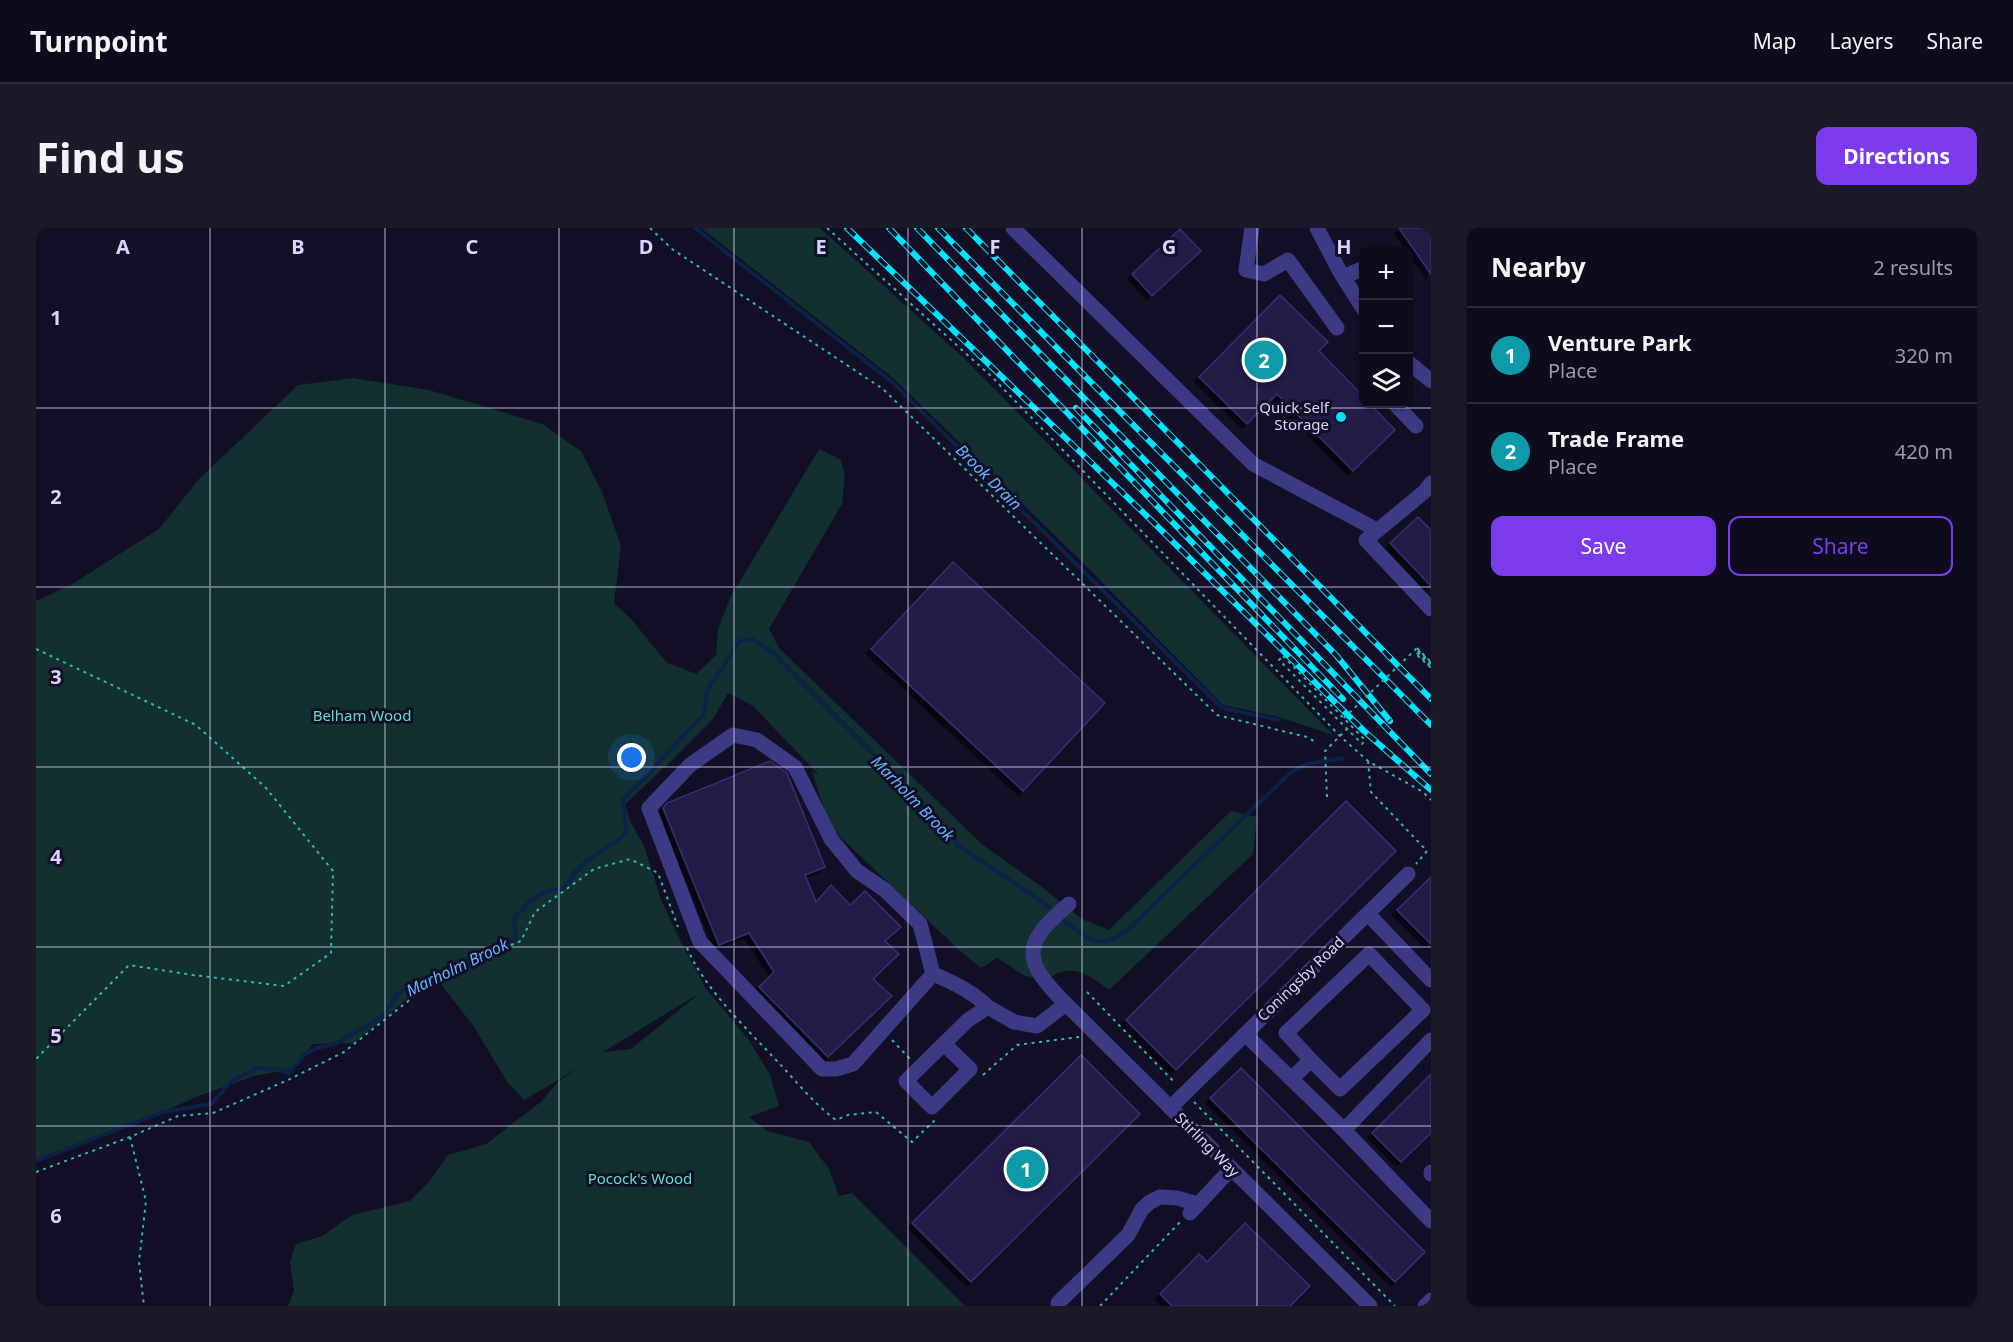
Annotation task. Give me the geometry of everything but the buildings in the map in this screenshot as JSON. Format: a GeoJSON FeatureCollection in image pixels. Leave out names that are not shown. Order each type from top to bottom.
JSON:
{"type":"FeatureCollection","features":[{"type":"Feature","properties":{"kind":"street"},"geometry":{"type":"LineString","coordinates":[[1013,228],[1253,464],[1372,535],[1431,609]]}},
{"type":"Feature","properties":{"kind":"street"},"geometry":{"type":"LineString","coordinates":[[1252,228],[1246,270],[1264,274],[1287,260],[1337,328]]}},
{"type":"Feature","properties":{"kind":"street"},"geometry":{"type":"LineString","coordinates":[[1317,228],[1359,302]]}},
{"type":"Feature","properties":{"kind":"street"},"geometry":{"type":"LineString","coordinates":[[1343,277],[1359,270]]}},
{"type":"Feature","properties":{"kind":"street"},"geometry":{"type":"LineString","coordinates":[[1413,366],[1431,381]]}},
{"type":"Feature","properties":{"kind":"street"},"geometry":{"type":"LineString","coordinates":[[1399,408],[1416,426]]}},
{"type":"Feature","properties":{"kind":"street"},"geometry":{"type":"LineString","coordinates":[[1372,535],[1429,491]]}},
{"type":"Feature","properties":{"kind":"street"},"geometry":{"type":"LineString","coordinates":[[933,974],[853,1064],[836,1069],[822,1069],[700,942],[649,808],[690,765],[733,735],[757,740],[795,767],[831,839],[857,871],[885,890],[920,924],[933,974],[962,988],[1014,1022],[1037,1026],[1066,1004]]}},
{"type":"Feature","properties":{"kind":"street","name":"Coningsby Road"},"geometry":{"type":"LineString","coordinates":[[1170,1108],[1408,874]]}},
{"type":"Feature","properties":{"kind":"street","name":"Stirling Way"},"geometry":{"type":"LineString","coordinates":[[1069,904],[1045,924],[1034,942],[1032,958],[1046,981],[1066,1004],[1370,1306]]}},
{"type":"Feature","properties":{"kind":"street"},"geometry":{"type":"LineString","coordinates":[[1368,914],[1431,980]]}},
{"type":"Feature","properties":{"kind":"street"},"geometry":{"type":"LineString","coordinates":[[1369,954],[1423,1010],[1340,1089],[1311,1060],[1286,1033],[1369,954]]}},
{"type":"Feature","properties":{"kind":"street"},"geometry":{"type":"LineString","coordinates":[[1393,979],[1412,960]]}},
{"type":"Feature","properties":{"kind":"street"},"geometry":{"type":"LineString","coordinates":[[944,1044],[970,1069],[932,1107],[906,1082],[919,1068],[968,1020],[988,1007]]}},
{"type":"Feature","properties":{"kind":"street"},"geometry":{"type":"LineString","coordinates":[[1245,1034],[1344,1130],[1431,1221]]}},
{"type":"Feature","properties":{"kind":"street"},"geometry":{"type":"LineString","coordinates":[[1344,1130],[1431,1040]]}},
{"type":"Feature","properties":{"kind":"street"},"geometry":{"type":"LineString","coordinates":[[1291,1079],[1311,1060]]}},
{"type":"Feature","properties":{"kind":"street"},"geometry":{"type":"LineString","coordinates":[[1058,1303],[1128,1235],[1142,1209],[1150,1202],[1160,1197],[1177,1198],[1194,1208],[1231,1169]]}},
{"type":"Feature","properties":{"kind":"street"},"geometry":{"type":"LineString","coordinates":[[1425,1306],[1431,1300]]}},
{"type":"Feature","properties":{"kind":"path"},"geometry":{"type":"LineString","coordinates":[[650,228],[672,249],[883,389],[1217,715],[1307,737],[1317,742]]}},
{"type":"Feature","properties":{"kind":"path"},"geometry":{"type":"LineString","coordinates":[[827,228],[992,377],[1340,736],[1368,761],[1423,792],[1431,800]]}},
{"type":"Feature","properties":{"kind":"path"},"geometry":{"type":"LineString","coordinates":[[1344,718],[1417,648],[1431,665]]}},
{"type":"Feature","properties":{"kind":"path"},"geometry":{"type":"LineString","coordinates":[[36,649],[196,725],[266,788],[333,871],[332,953],[284,986],[129,965],[36,1059]]}},
{"type":"Feature","properties":{"kind":"path"},"geometry":{"type":"LineString","coordinates":[[1418,650],[1431,665],[1416,652],[1418,650]]}},
{"type":"Feature","properties":{"kind":"path"},"geometry":{"type":"LineString","coordinates":[[1283,657],[1344,718],[1365,740],[1362,744],[1279,660],[1283,657]]}},
{"type":"Feature","properties":{"kind":"path"},"geometry":{"type":"LineString","coordinates":[[1327,797],[1325,751],[1347,729]]}},
{"type":"Feature","properties":{"kind":"path"},"geometry":{"type":"LineString","coordinates":[[1368,761],[1371,792],[1427,851],[1408,874]]}},
{"type":"Feature","properties":{"kind":"path"},"geometry":{"type":"LineString","coordinates":[[36,1172],[130,1137],[178,1116],[213,1113],[344,1052],[446,971],[520,941],[535,912],[594,869],[630,860],[658,873],[679,928]]}},
{"type":"Feature","properties":{"kind":"path"},"geometry":{"type":"LineString","coordinates":[[683,938],[692,959],[720,999],[810,1097],[836,1120],[848,1115],[876,1112],[912,1142],[941,1115]]}},
{"type":"Feature","properties":{"kind":"path"},"geometry":{"type":"LineString","coordinates":[[1087,992],[1175,1083]]}},
{"type":"Feature","properties":{"kind":"path"},"geometry":{"type":"LineString","coordinates":[[882,1031],[919,1068]]}},
{"type":"Feature","properties":{"kind":"path"},"geometry":{"type":"LineString","coordinates":[[979,1079],[1017,1045],[1071,1039],[1095,1033]]}},
{"type":"Feature","properties":{"kind":"path"},"geometry":{"type":"LineString","coordinates":[[1203,1112],[1395,1306]]}},
{"type":"Feature","properties":{"kind":"path"},"geometry":{"type":"LineString","coordinates":[[130,1137],[146,1201],[139,1262],[144,1306]]}},
{"type":"Feature","properties":{"kind":"path"},"geometry":{"type":"LineString","coordinates":[[1100,1306],[1194,1208]]}},
{"type":"Feature","properties":{"kind":"green space"},"geometry":{"type":"Polygon","coordinates":[[[701,228],[820,228],[968,362],[1333,735],[1279,717],[1223,705],[1080,560],[893,378],[701,228]]]}},
{"type":"Feature","properties":{"kind":"green space","name":"Belham Wood"},"geometry":{"type":"Polygon","coordinates":[[[353,378],[429,390],[542,424],[581,451],[602,492],[621,546],[614,603],[632,620],[666,662],[696,674],[716,655],[718,629],[730,598],[819,449],[841,460],[845,477],[842,504],[769,629],[779,648],[983,845],[1082,919],[1109,930],[1231,811],[1257,817],[1253,854],[1109,990],[1079,972],[1063,972],[1046,981],[1025,976],[997,958],[981,968],[960,951],[830,827],[812,772],[819,775],[753,706],[728,693],[713,719],[625,804],[630,821],[644,846],[662,902],[706,989],[749,1040],[770,1075],[779,1106],[749,1117],[767,1131],[809,1142],[829,1169],[839,1196],[852,1193],[965,1306],[288,1306],[294,1291],[290,1262],[296,1244],[322,1236],[352,1215],[410,1201],[428,1183],[448,1155],[486,1144],[542,1101],[559,1081],[582,1066],[524,1100],[508,1083],[474,1027],[441,984],[424,985],[354,1043],[313,1044],[293,1069],[254,1076],[36,1161],[36,601],[69,586],[159,529],[199,479],[298,385],[353,378]],[[700,993],[603,1052],[631,1049],[700,993]]]}},
{"type":"Feature","properties":{"kind":"waterway","name":"Brook Drain"},"geometry":{"type":"LineString","coordinates":[[695,228],[892,382],[1222,708],[1279,720]]}},
{"type":"Feature","properties":{"kind":"waterway","name":"Marholm Brook"},"geometry":{"type":"LineString","coordinates":[[36,1161],[163,1112],[211,1104],[232,1081],[256,1068],[277,1069],[289,1073],[305,1054],[317,1048],[335,1044],[386,1013],[394,999],[405,988],[480,952],[516,939],[514,919],[529,903],[541,894],[563,888],[584,864],[626,832],[623,800],[703,715],[707,691],[740,641],[752,639],[774,654],[903,784],[958,845],[1049,907]]}},
{"type":"Feature","properties":{"kind":"waterway","name":"Marholm Brook"},"geometry":{"type":"LineString","coordinates":[[1063,920],[1092,940],[1107,941],[1115,938],[1125,932],[1291,772],[1307,764],[1343,758]]}},
{"type":"Feature","properties":{"kind":"railway"},"geometry":{"type":"LineString","coordinates":[[847,228],[1152,521],[1364,731],[1431,790]]}},
{"type":"Feature","properties":{"kind":"railway"},"geometry":{"type":"LineString","coordinates":[[889,228],[1343,699]]}},
{"type":"Feature","properties":{"kind":"railway"},"geometry":{"type":"LineString","coordinates":[[917,228],[1336,655],[1390,721]]}},
{"type":"Feature","properties":{"kind":"railway"},"geometry":{"type":"LineString","coordinates":[[938,228],[1431,725]]}},
{"type":"Feature","properties":{"kind":"railway"},"geometry":{"type":"LineString","coordinates":[[966,228],[1431,699]]}},
{"type":"Feature","properties":{"kind":"railway"},"geometry":{"type":"LineString","coordinates":[[1076,408],[1431,774]]}},
{"type":"Feature","properties":{"kind":"place","name":"Trade Frame"},"geometry":{"type":"Point","coordinates":[1264,360]}},
{"type":"Feature","properties":{"kind":"place","name":"Quick Self Storage"},"geometry":{"type":"Point","coordinates":[1341,417]}},
{"type":"Feature","properties":{"kind":"place","name":"Venture Park"},"geometry":{"type":"Point","coordinates":[1026,1169]}},
{"type":"Feature","properties":{"kind":"park label","name":"Pocock's Wood"},"geometry":{"type":"Point","coordinates":[640,1179]}}]}
